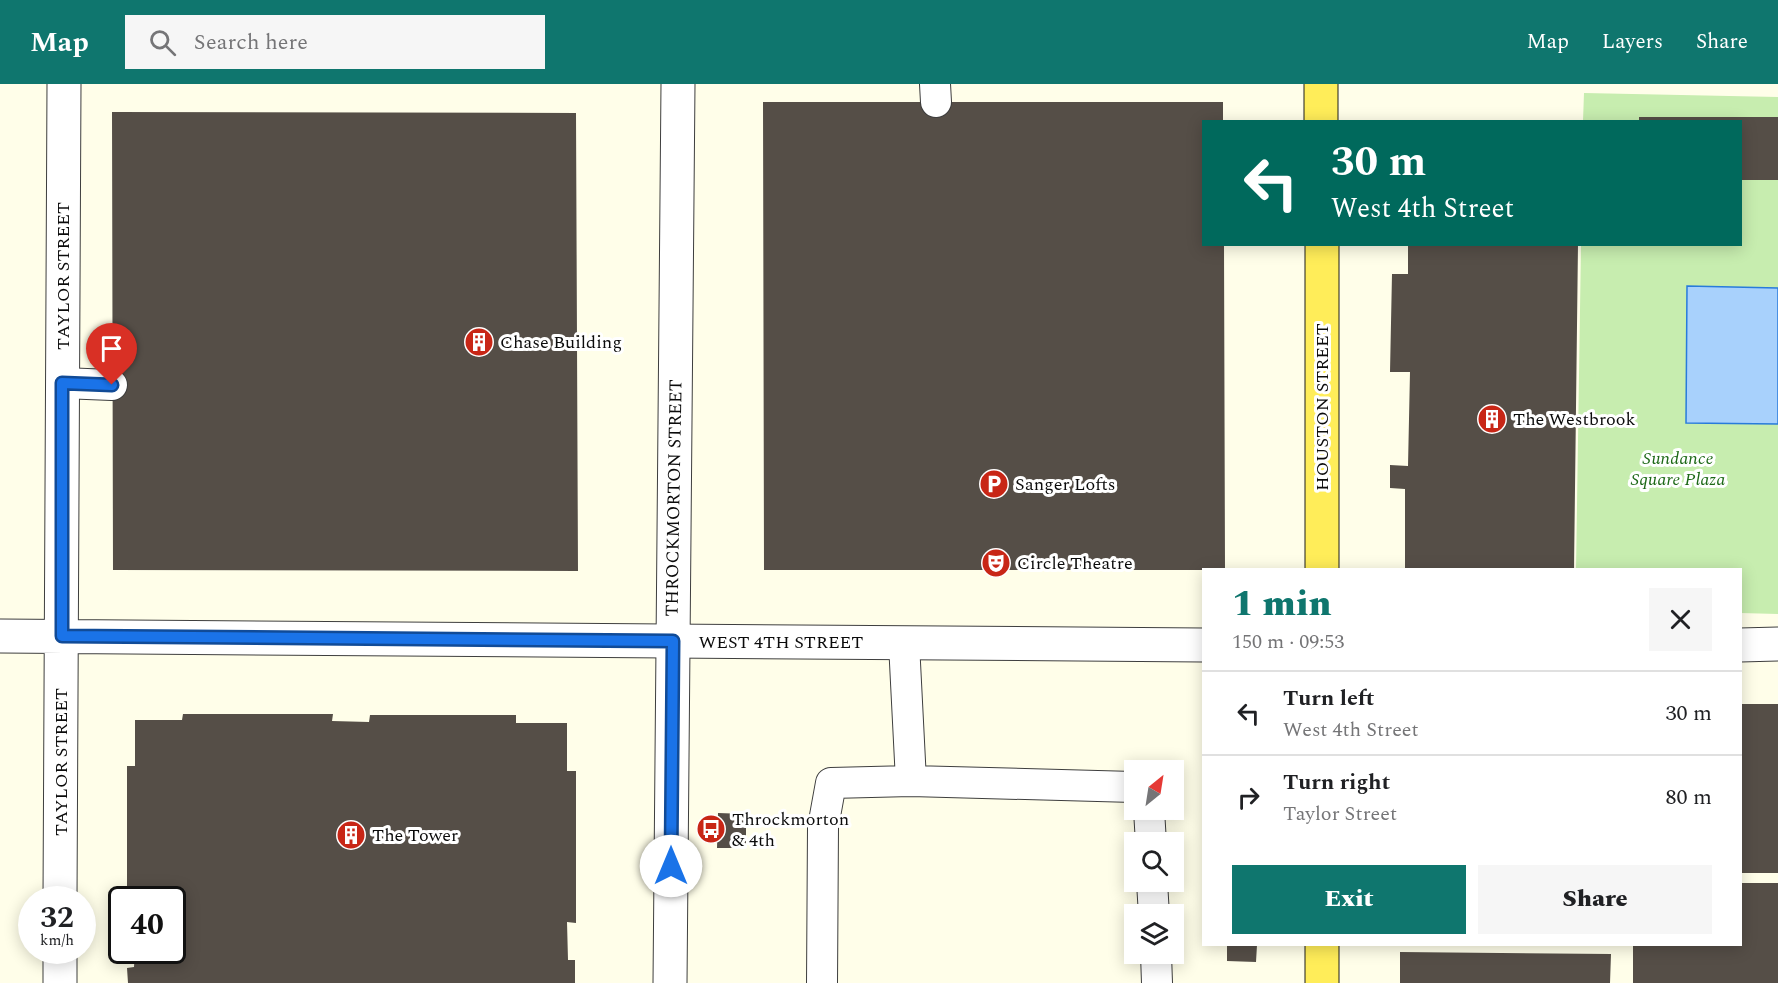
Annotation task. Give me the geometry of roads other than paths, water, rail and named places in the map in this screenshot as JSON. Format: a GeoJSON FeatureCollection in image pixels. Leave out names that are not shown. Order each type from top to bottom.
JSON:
{"type":"FeatureCollection","features":[{"type":"Feature","properties":{"kind":"main road"},"geometry":{"type":"LineString","coordinates":[[1321,84],[1322,120]]}},
{"type":"Feature","properties":{"kind":"main road","name":"HOUSTON STREET"},"geometry":{"type":"LineString","coordinates":[[1322,246],[1322,568]]}},
{"type":"Feature","properties":{"kind":"main road"},"geometry":{"type":"LineString","coordinates":[[1322,946],[1322,983]]}},
{"type":"Feature","properties":{"kind":"street","name":"TAYLOR STREET"},"geometry":{"type":"LineString","coordinates":[[60,886],[64,84]]}},
{"type":"Feature","properties":{"kind":"street","name":"THROCKMORTON STREET"},"geometry":{"type":"LineString","coordinates":[[670,983],[678,84]]}},
{"type":"Feature","properties":{"kind":"street","name":"WEST 4TH STREET"},"geometry":{"type":"LineString","coordinates":[[0,636],[1202,645]]}},
{"type":"Feature","properties":{"kind":"street"},"geometry":{"type":"LineString","coordinates":[[1742,645],[1778,645]]}},
{"type":"Feature","properties":{"kind":"street"},"geometry":{"type":"LineString","coordinates":[[60,964],[60,983]]}},
{"type":"Feature","properties":{"kind":"lane"},"geometry":{"type":"LineString","coordinates":[[62,383],[112,385]]}},
{"type":"Feature","properties":{"kind":"lane"},"geometry":{"type":"LineString","coordinates":[[904,643],[911,781]]}},
{"type":"Feature","properties":{"kind":"lane"},"geometry":{"type":"LineString","coordinates":[[822,983],[823,827],[831,783],[911,781],[1124,787]]}},
{"type":"Feature","properties":{"kind":"lane"},"geometry":{"type":"LineString","coordinates":[[1156,964],[1157,983]]}},
{"type":"Feature","properties":{"kind":"water"},"geometry":{"type":"Polygon","coordinates":[[[1687,286],[1778,288],[1778,424],[1686,423],[1687,286]]]}},
{"type":"Feature","properties":{"kind":"place","name":"Chase Building"},"geometry":{"type":"Point","coordinates":[479,342]}},
{"type":"Feature","properties":{"kind":"place","name":"The Westbrook"},"geometry":{"type":"Point","coordinates":[1492,419]}},
{"type":"Feature","properties":{"kind":"place","name":"Sanger Lofts"},"geometry":{"type":"Point","coordinates":[994,484]}},
{"type":"Feature","properties":{"kind":"place","name":"Circle Theatre"},"geometry":{"type":"Point","coordinates":[996,563]}},
{"type":"Feature","properties":{"kind":"place","name":"Throckmorton & 4th"},"geometry":{"type":"Point","coordinates":[711,829]}},
{"type":"Feature","properties":{"kind":"place","name":"The Tower"},"geometry":{"type":"Point","coordinates":[351,835]}},
{"type":"Feature","properties":{"kind":"park label","name":"Sundance Square Plaza"},"geometry":{"type":"Point","coordinates":[1678,468]}}]}
